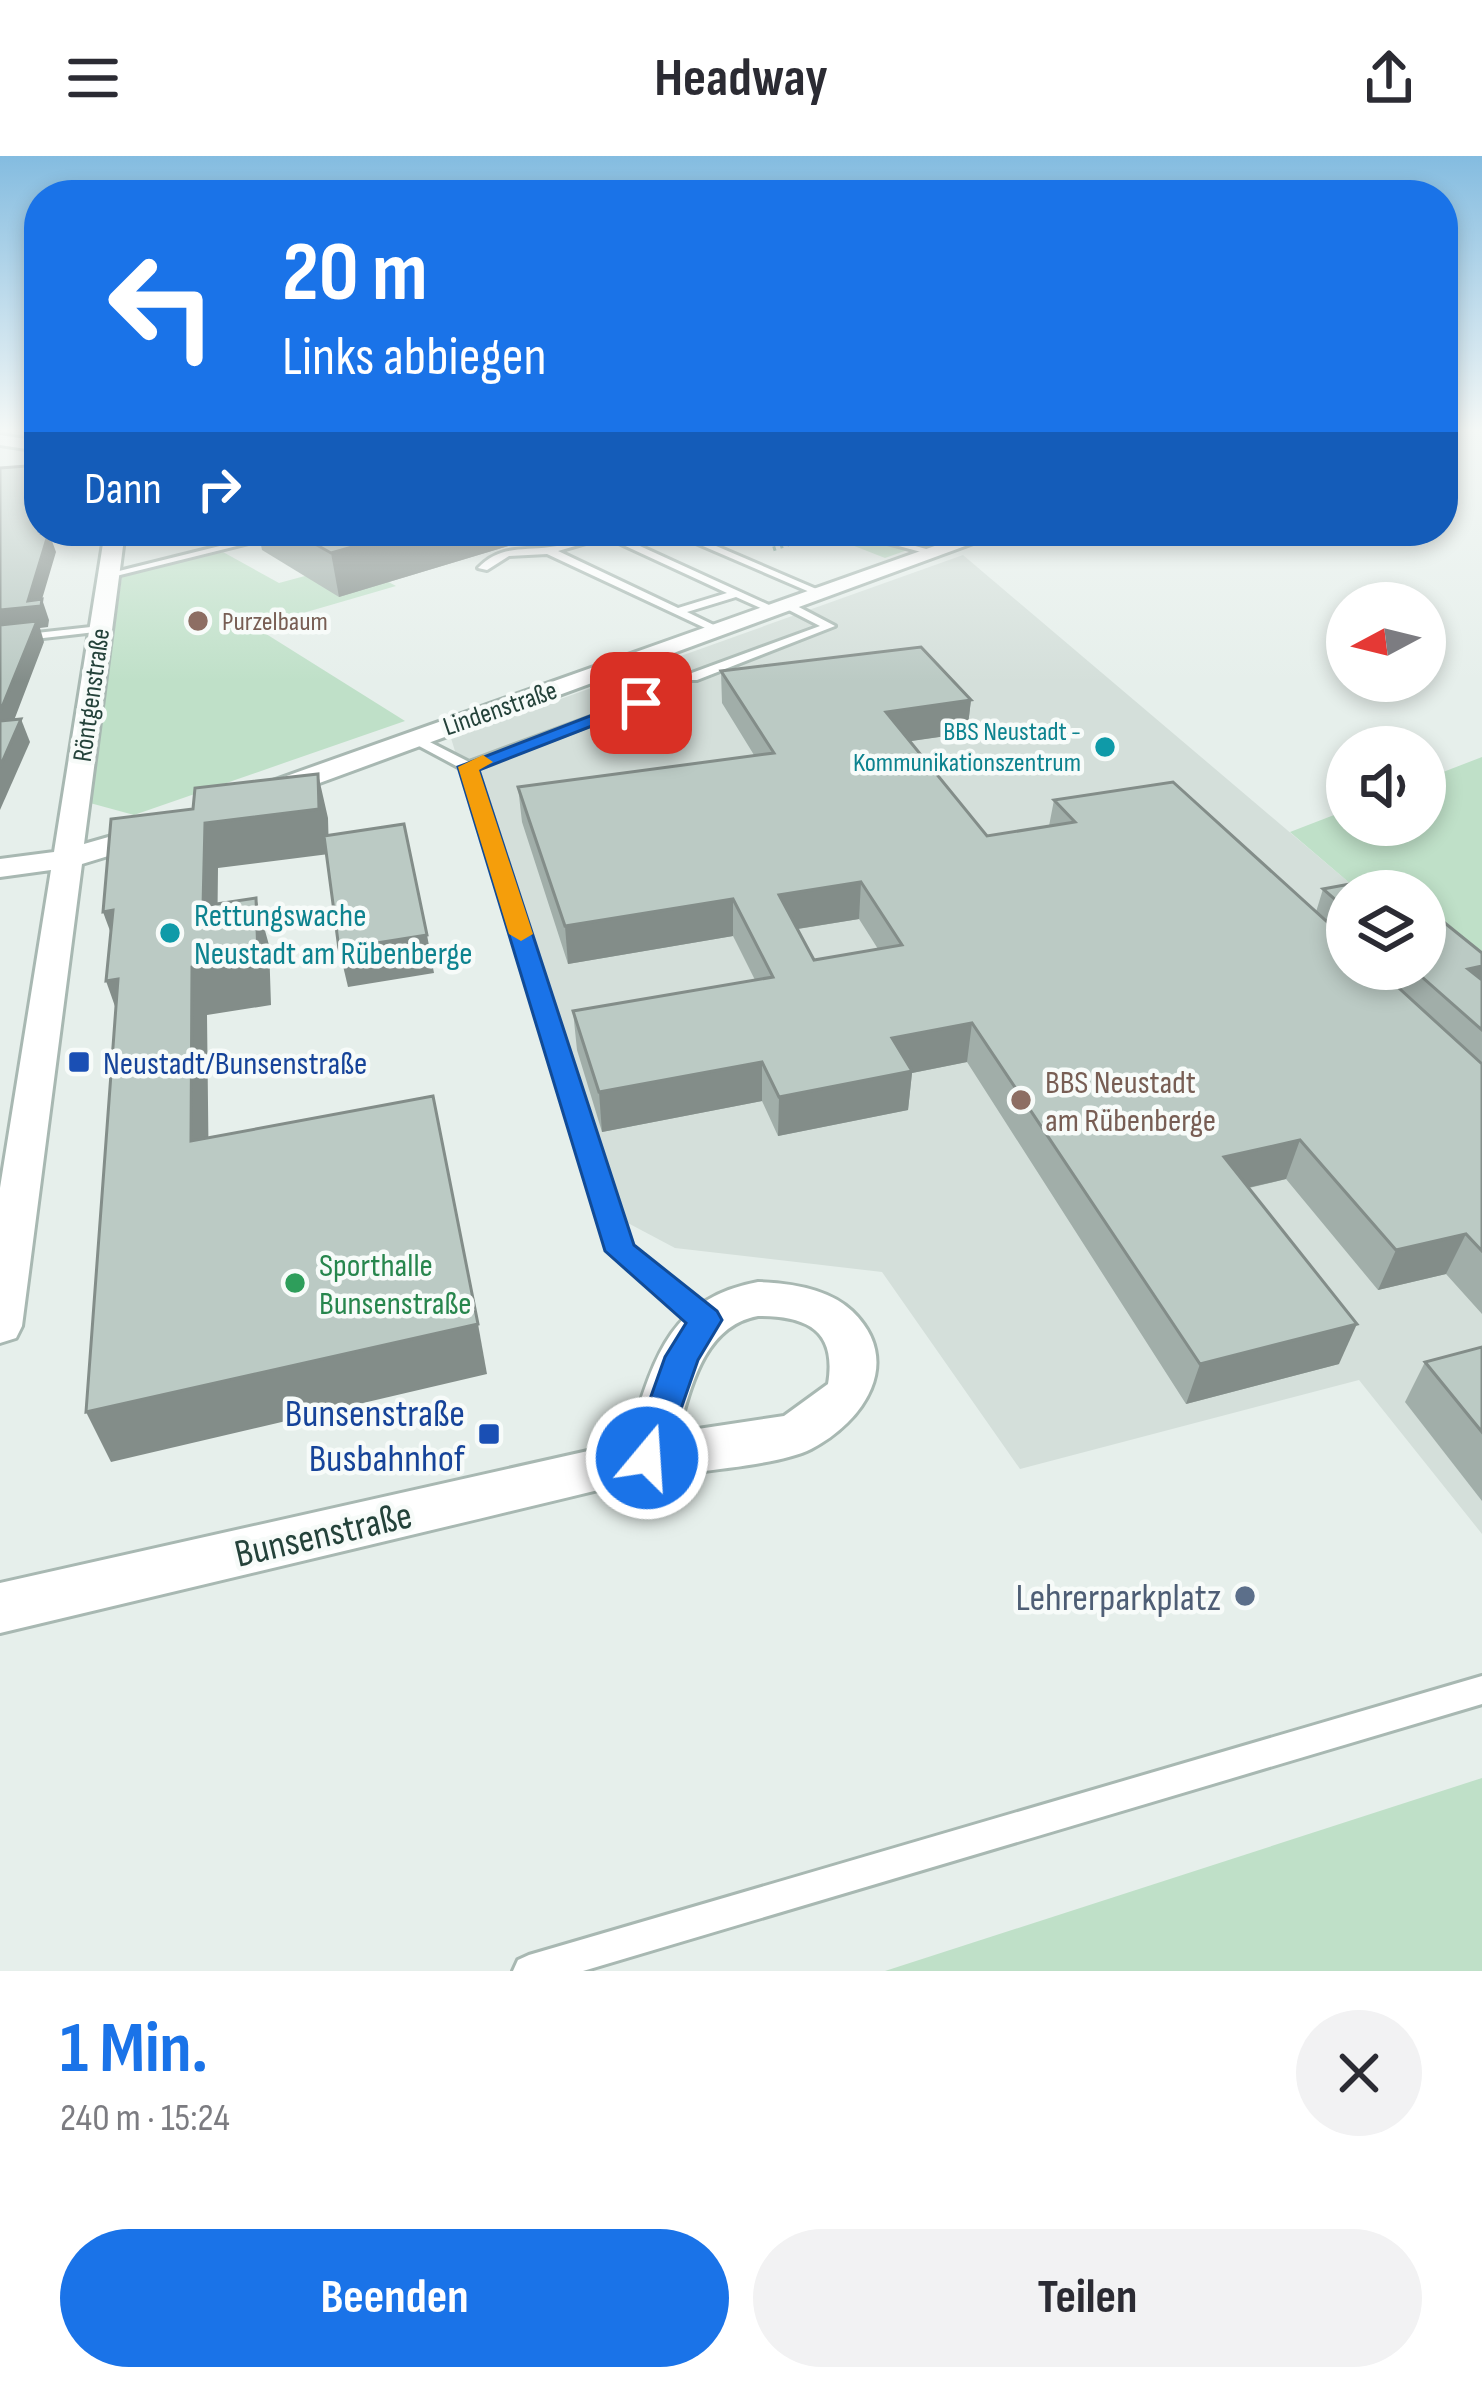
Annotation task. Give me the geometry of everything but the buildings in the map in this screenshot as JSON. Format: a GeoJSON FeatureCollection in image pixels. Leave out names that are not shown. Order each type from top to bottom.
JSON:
{"type":"FeatureCollection","features":[{"type":"Feature","properties":{"kind":"street","name":"Röntgenstraße"},"geometry":{"type":"LineString","coordinates":[[67,859],[113,546]]}},
{"type":"Feature","properties":{"kind":"street","name":"Lindenstraße"},"geometry":{"type":"LineString","coordinates":[[236,803],[955,546]]}},
{"type":"Feature","properties":{"kind":"street"},"geometry":{"type":"LineString","coordinates":[[0,868],[67,859],[192,820]]}},
{"type":"Feature","properties":{"kind":"street"},"geometry":{"type":"LineString","coordinates":[[0,1326],[67,859]]}},
{"type":"Feature","properties":{"kind":"street","name":"Bunsenstraße"},"geometry":{"type":"LineString","coordinates":[[0,1608],[647,1458],[795,1434],[849,1394],[854,1357],[847,1334],[816,1308],[786,1300],[740,1301],[706,1320]]}},
{"type":"Feature","properties":{"kind":"street"},"geometry":{"type":"LineString","coordinates":[[647,1458],[682,1357],[706,1320]]}},
{"type":"Feature","properties":{"kind":"lane"},"geometry":{"type":"LineString","coordinates":[[108,575],[229,546]]}},
{"type":"Feature","properties":{"kind":"lane"},"geometry":{"type":"LineString","coordinates":[[549,551],[564,546]]}},
{"type":"Feature","properties":{"kind":"lane"},"geometry":{"type":"LineString","coordinates":[[633,546],[737,593],[829,626],[693,677]]}},
{"type":"Feature","properties":{"kind":"lane"},"geometry":{"type":"LineString","coordinates":[[709,546],[823,594]]}},
{"type":"Feature","properties":{"kind":"lane"},"geometry":{"type":"LineString","coordinates":[[908,546],[936,553]]}},
{"type":"Feature","properties":{"kind":"lane"},"geometry":{"type":"LineString","coordinates":[[483,568],[494,556],[525,549],[549,551],[718,631]]}},
{"type":"Feature","properties":{"kind":"lane"},"geometry":{"type":"LineString","coordinates":[[677,612],[737,593]]}},
{"type":"Feature","properties":{"kind":"lane"},"geometry":{"type":"LineString","coordinates":[[0,640],[100,629]]}},
{"type":"Feature","properties":{"kind":"lane"},"geometry":{"type":"LineString","coordinates":[[468,767],[641,703],[597,674]]}},
{"type":"Feature","properties":{"kind":"lane"},"geometry":{"type":"LineString","coordinates":[[413,739],[468,767],[620,1251],[706,1320]]}},
{"type":"Feature","properties":{"kind":"lane"},"geometry":{"type":"LineString","coordinates":[[529,1971],[1482,1690]]}},
{"type":"Feature","properties":{"kind":"path"},"geometry":{"type":"LineString","coordinates":[[742,560],[784,546]]}},
{"type":"Feature","properties":{"kind":"shaded area","name":"BBS Neustadt am Rübenberge"},"geometry":{"type":"Polygon","coordinates":[[[963,555],[1334,870],[1326,870],[1326,990],[1446,990],[1446,979],[1482,995],[1482,1534],[1359,1380],[1020,1469],[882,1272],[675,1248],[592,1204],[451,738],[963,555]]]}},
{"type":"Feature","properties":{"kind":"green space"},"geometry":{"type":"Polygon","coordinates":[[[854,546],[919,546],[885,558],[854,546]]]}},
{"type":"Feature","properties":{"kind":"green space"},"geometry":{"type":"Polygon","coordinates":[[[223,552],[279,583],[353,563],[396,586],[255,627],[405,721],[134,815],[90,803],[122,576],[223,552]]]}},
{"type":"Feature","properties":{"kind":"green space"},"geometry":{"type":"Polygon","coordinates":[[[1482,757],[1482,995],[1446,965],[1446,870],[1334,870],[1290,832],[1326,818],[1326,846],[1446,846],[1446,771],[1482,757]]]}},
{"type":"Feature","properties":{"kind":"green space"},"geometry":{"type":"Polygon","coordinates":[[[1482,1778],[1482,1971],[885,1971],[1482,1778]]]}},
{"type":"Feature","properties":{"kind":"slow traffic"},"geometry":{"type":"LineString","coordinates":[[483,762],[468,767],[521,934]]}},
{"type":"Feature","properties":{"kind":"place","name":"Purzelbaum"},"geometry":{"type":"Point","coordinates":[198,621]}},
{"type":"Feature","properties":{"kind":"place","name":"BBS Neustadt - Kommunikationszentrum"},"geometry":{"type":"Point","coordinates":[1105,747]}},
{"type":"Feature","properties":{"kind":"place","name":"Rettungswache Neustadt am Rübenberge"},"geometry":{"type":"Point","coordinates":[170,933]}},
{"type":"Feature","properties":{"kind":"place","name":"Neustadt/Bunsenstraße"},"geometry":{"type":"Point","coordinates":[79,1062]}},
{"type":"Feature","properties":{"kind":"place","name":"BBS Neustadt am Rübenberge"},"geometry":{"type":"Point","coordinates":[1021,1100]}},
{"type":"Feature","properties":{"kind":"place","name":"Sporthalle Bunsenstraße"},"geometry":{"type":"Point","coordinates":[295,1283]}},
{"type":"Feature","properties":{"kind":"place","name":"Bunsenstraße Busbahnhof"},"geometry":{"type":"Point","coordinates":[489,1434]}},
{"type":"Feature","properties":{"kind":"place","name":"Lehrerparkplatz"},"geometry":{"type":"Point","coordinates":[1245,1596]}},
{"type":"Feature","properties":{"kind":"route"},"geometry":{"type":"LineString","coordinates":[[641,703],[468,767],[620,1251],[706,1320],[682,1357],[647,1458]]}}]}
